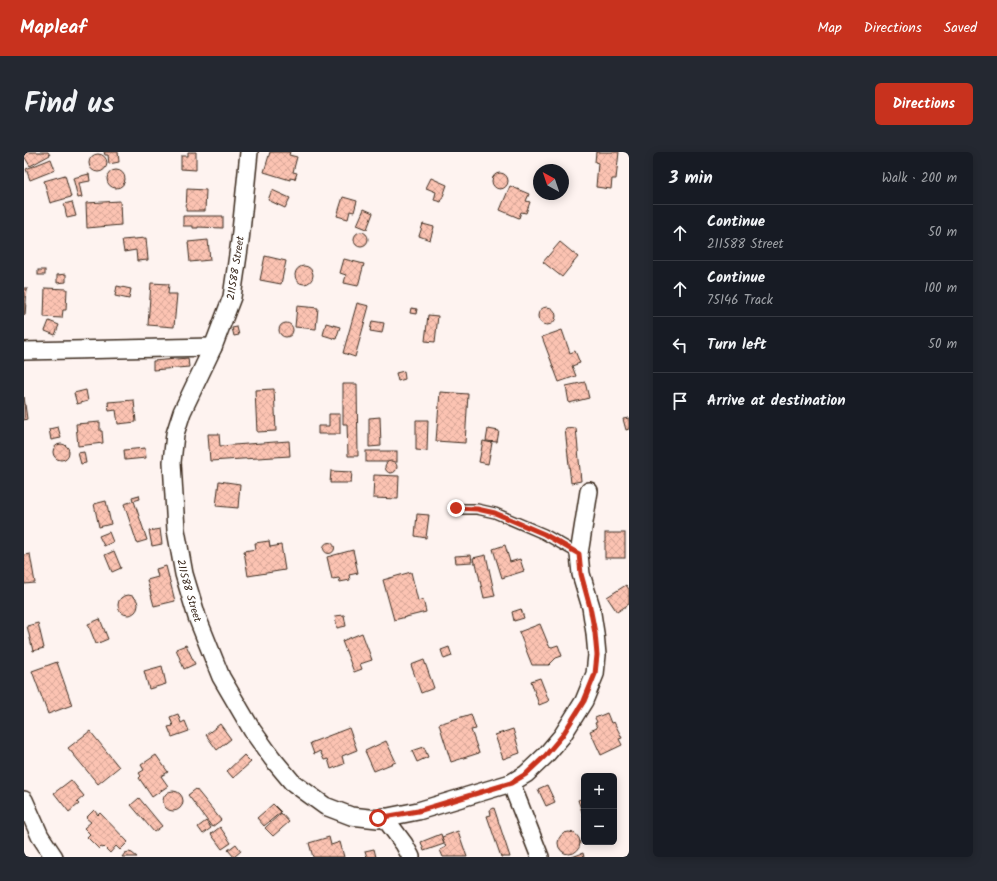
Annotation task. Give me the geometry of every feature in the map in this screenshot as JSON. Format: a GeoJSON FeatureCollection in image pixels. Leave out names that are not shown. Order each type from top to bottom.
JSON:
{"type":"FeatureCollection","features":[{"type":"Feature","properties":{"kind":"street","name":"211588 Street"},"geometry":{"type":"LineString","coordinates":[[249,152],[240,241],[232,297],[213,347],[182,412],[175,434],[172,462],[176,530],[184,574],[197,617],[221,677],[252,730],[272,758],[292,782],[324,806],[352,816],[384,818],[418,811],[511,783],[526,774],[545,756],[562,736],[584,701],[595,674],[597,655],[595,633],[581,574],[579,554],[589,491]]}},
{"type":"Feature","properties":{"kind":"street"},"geometry":{"type":"LineString","coordinates":[[24,351],[213,347]]}},
{"type":"Feature","properties":{"kind":"street"},"geometry":{"type":"LineString","coordinates":[[511,783],[540,857]]}},
{"type":"Feature","properties":{"kind":"street"},"geometry":{"type":"LineString","coordinates":[[24,800],[40,836],[54,857]]}},
{"type":"Feature","properties":{"kind":"street"},"geometry":{"type":"LineString","coordinates":[[384,818],[412,857]]}},
{"type":"Feature","properties":{"kind":"lane"},"geometry":{"type":"LineString","coordinates":[[456,508],[477,509],[495,513],[544,534],[579,554]]}},
{"type":"Feature","properties":{"kind":"building"},"geometry":{"type":"Polygon","coordinates":[[[26,152],[48,152],[50,155],[30,166],[24,156],[26,152]]]}},
{"type":"Feature","properties":{"kind":"building"},"geometry":{"type":"Polygon","coordinates":[[[104,152],[118,152],[119,162],[109,164],[108,155],[105,155],[104,152]]]}},
{"type":"Feature","properties":{"kind":"building"},"geometry":{"type":"Polygon","coordinates":[[[188,152],[196,152],[196,170],[181,169],[181,156],[188,156],[188,152]]]}},
{"type":"Feature","properties":{"kind":"building"},"geometry":{"type":"Polygon","coordinates":[[[270,152],[290,152],[289,155],[297,157],[293,172],[297,173],[295,179],[290,178],[290,180],[264,172],[270,152]]]}},
{"type":"Feature","properties":{"kind":"building"},"geometry":{"type":"Polygon","coordinates":[[[596,152],[619,152],[616,179],[612,179],[611,189],[596,187],[598,163],[595,162],[596,152]]]}},
{"type":"Feature","properties":{"kind":"building"},"geometry":{"type":"Polygon","coordinates":[[[98,154],[104,157],[107,163],[104,169],[98,172],[92,169],[89,163],[92,157],[98,154]]]}},
{"type":"Feature","properties":{"kind":"building"},"geometry":{"type":"Polygon","coordinates":[[[51,159],[55,170],[30,180],[26,169],[51,159]]]}},
{"type":"Feature","properties":{"kind":"building"},"geometry":{"type":"Polygon","coordinates":[[[116,170],[122,173],[125,179],[122,185],[116,188],[110,185],[107,179],[110,173],[116,170]]]}},
{"type":"Feature","properties":{"kind":"building"},"geometry":{"type":"Polygon","coordinates":[[[500,173],[506,175],[508,181],[506,187],[500,189],[494,187],[492,181],[494,175],[500,173]]]}},
{"type":"Feature","properties":{"kind":"building"},"geometry":{"type":"Polygon","coordinates":[[[89,174],[90,181],[79,183],[82,197],[78,198],[73,178],[89,174]]]}},
{"type":"Feature","properties":{"kind":"building"},"geometry":{"type":"Polygon","coordinates":[[[65,175],[71,197],[50,203],[44,181],[65,175]]]}},
{"type":"Feature","properties":{"kind":"building"},"geometry":{"type":"Polygon","coordinates":[[[431,178],[447,185],[441,202],[434,200],[436,192],[426,188],[431,178]]]}},
{"type":"Feature","properties":{"kind":"building"},"geometry":{"type":"Polygon","coordinates":[[[510,186],[529,194],[526,201],[530,202],[526,213],[521,212],[519,218],[500,210],[510,186]]]}},
{"type":"Feature","properties":{"kind":"building"},"geometry":{"type":"Polygon","coordinates":[[[187,189],[206,190],[205,211],[186,211],[187,189]]]}},
{"type":"Feature","properties":{"kind":"building"},"geometry":{"type":"Polygon","coordinates":[[[272,190],[290,198],[285,208],[268,200],[272,190]]]}},
{"type":"Feature","properties":{"kind":"building"},"geometry":{"type":"Polygon","coordinates":[[[343,197],[357,201],[354,212],[350,211],[348,219],[337,216],[343,197]]]}},
{"type":"Feature","properties":{"kind":"building"},"geometry":{"type":"Polygon","coordinates":[[[120,201],[121,225],[87,228],[86,203],[120,201]]]}},
{"type":"Feature","properties":{"kind":"building"},"geometry":{"type":"Polygon","coordinates":[[[72,202],[76,216],[67,218],[64,204],[72,202]]]}},
{"type":"Feature","properties":{"kind":"building"},"geometry":{"type":"Polygon","coordinates":[[[364,209],[373,213],[367,229],[357,225],[364,209]]]}},
{"type":"Feature","properties":{"kind":"building"},"geometry":{"type":"Polygon","coordinates":[[[183,216],[223,216],[223,228],[193,228],[193,226],[183,226],[183,216]]]}},
{"type":"Feature","properties":{"kind":"building"},"geometry":{"type":"Polygon","coordinates":[[[423,224],[434,227],[430,240],[419,236],[423,224]]]}},
{"type":"Feature","properties":{"kind":"building"},"geometry":{"type":"Polygon","coordinates":[[[358,232],[364,232],[368,236],[368,242],[364,246],[358,246],[354,242],[354,236],[358,232]]]}},
{"type":"Feature","properties":{"kind":"building"},"geometry":{"type":"Polygon","coordinates":[[[146,238],[148,260],[137,261],[136,250],[124,252],[122,240],[146,238]]]}},
{"type":"Feature","properties":{"kind":"building"},"geometry":{"type":"Polygon","coordinates":[[[208,240],[210,260],[190,262],[188,242],[208,240]]]}},
{"type":"Feature","properties":{"kind":"building"},"geometry":{"type":"Polygon","coordinates":[[[560,242],[578,257],[562,277],[543,262],[560,242]]]}},
{"type":"Feature","properties":{"kind":"building"},"geometry":{"type":"Polygon","coordinates":[[[265,256],[286,261],[281,284],[260,280],[265,256]]]}},
{"type":"Feature","properties":{"kind":"building"},"geometry":{"type":"Polygon","coordinates":[[[344,259],[364,264],[358,286],[344,283],[346,275],[340,273],[344,259]]]}},
{"type":"Feature","properties":{"kind":"building"},"geometry":{"type":"Polygon","coordinates":[[[304,266],[310,269],[313,275],[310,281],[304,284],[298,281],[295,275],[298,269],[304,266]]]}},
{"type":"Feature","properties":{"kind":"building"},"geometry":{"type":"Polygon","coordinates":[[[38,270],[45,270],[45,275],[38,275],[38,270]]]}},
{"type":"Feature","properties":{"kind":"building"},"geometry":{"type":"Polygon","coordinates":[[[66,274],[66,282],[57,283],[57,275],[66,274]]]}},
{"type":"Feature","properties":{"kind":"building"},"geometry":{"type":"Polygon","coordinates":[[[151,283],[169,284],[168,294],[177,294],[174,327],[148,325],[151,283]]]}},
{"type":"Feature","properties":{"kind":"building"},"geometry":{"type":"Polygon","coordinates":[[[117,286],[131,289],[129,299],[115,296],[117,286]]]}},
{"type":"Feature","properties":{"kind":"building"},"geometry":{"type":"Polygon","coordinates":[[[24,288],[27,288],[25,315],[24,315],[24,288]]]}},
{"type":"Feature","properties":{"kind":"building"},"geometry":{"type":"Polygon","coordinates":[[[45,288],[67,289],[66,310],[63,310],[62,318],[44,317],[45,288]]]}},
{"type":"Feature","properties":{"kind":"building"},"geometry":{"type":"Polygon","coordinates":[[[357,303],[369,306],[355,357],[343,353],[357,303]]]}},
{"type":"Feature","properties":{"kind":"building"},"geometry":{"type":"Polygon","coordinates":[[[297,306],[318,308],[316,329],[295,327],[297,306]]]}},
{"type":"Feature","properties":{"kind":"building"},"geometry":{"type":"Polygon","coordinates":[[[547,307],[553,310],[556,316],[553,322],[547,325],[541,322],[538,316],[541,310],[547,307]]]}},
{"type":"Feature","properties":{"kind":"building"},"geometry":{"type":"Polygon","coordinates":[[[411,308],[417,309],[416,314],[410,313],[411,308]]]}},
{"type":"Feature","properties":{"kind":"building"},"geometry":{"type":"Polygon","coordinates":[[[428,315],[438,316],[435,342],[425,341],[428,315]]]}},
{"type":"Feature","properties":{"kind":"building"},"geometry":{"type":"Polygon","coordinates":[[[49,321],[59,325],[55,335],[45,331],[49,321]]]}},
{"type":"Feature","properties":{"kind":"building"},"geometry":{"type":"Polygon","coordinates":[[[372,321],[384,323],[382,333],[370,331],[372,321]]]}},
{"type":"Feature","properties":{"kind":"building"},"geometry":{"type":"Polygon","coordinates":[[[283,323],[289,323],[293,327],[293,333],[289,337],[283,337],[279,333],[279,327],[283,323]]]}},
{"type":"Feature","properties":{"kind":"building"},"geometry":{"type":"Polygon","coordinates":[[[326,323],[340,327],[336,339],[323,335],[326,323]]]}},
{"type":"Feature","properties":{"kind":"building"},"geometry":{"type":"Polygon","coordinates":[[[237,327],[239,335],[234,336],[232,328],[237,327]]]}},
{"type":"Feature","properties":{"kind":"building"},"geometry":{"type":"Polygon","coordinates":[[[562,330],[570,353],[575,351],[580,363],[572,366],[576,376],[559,382],[542,337],[562,330]]]}},
{"type":"Feature","properties":{"kind":"building"},"geometry":{"type":"Polygon","coordinates":[[[188,358],[189,367],[153,370],[153,361],[188,358]]]}},
{"type":"Feature","properties":{"kind":"building"},"geometry":{"type":"Polygon","coordinates":[[[404,371],[405,379],[398,381],[396,373],[404,371]]]}},
{"type":"Feature","properties":{"kind":"building"},"geometry":{"type":"Polygon","coordinates":[[[585,382],[589,398],[569,403],[566,386],[585,382]]]}},
{"type":"Feature","properties":{"kind":"building"},"geometry":{"type":"Polygon","coordinates":[[[343,384],[357,384],[358,456],[348,456],[347,424],[343,424],[343,384]]]}},
{"type":"Feature","properties":{"kind":"building"},"geometry":{"type":"Polygon","coordinates":[[[274,389],[276,431],[257,432],[255,390],[274,389]]]}},
{"type":"Feature","properties":{"kind":"building"},"geometry":{"type":"Polygon","coordinates":[[[86,390],[88,401],[77,404],[74,393],[86,390]]]}},
{"type":"Feature","properties":{"kind":"building"},"geometry":{"type":"Polygon","coordinates":[[[440,392],[468,394],[465,443],[436,441],[440,392]]]}},
{"type":"Feature","properties":{"kind":"building"},"geometry":{"type":"Polygon","coordinates":[[[24,397],[27,419],[24,420],[24,397]]]}},
{"type":"Feature","properties":{"kind":"building"},"geometry":{"type":"Polygon","coordinates":[[[134,400],[136,422],[118,424],[116,410],[109,411],[108,402],[134,400]]]}},
{"type":"Feature","properties":{"kind":"building"},"geometry":{"type":"Polygon","coordinates":[[[329,414],[340,414],[340,434],[318,434],[318,426],[329,426],[329,414]]]}},
{"type":"Feature","properties":{"kind":"building"},"geometry":{"type":"Polygon","coordinates":[[[380,417],[381,446],[369,447],[369,418],[380,417]]]}},
{"type":"Feature","properties":{"kind":"building"},"geometry":{"type":"Polygon","coordinates":[[[629,418],[629,429],[626,430],[623,419],[629,418]]]}},
{"type":"Feature","properties":{"kind":"building"},"geometry":{"type":"Polygon","coordinates":[[[416,420],[428,420],[427,451],[416,450],[416,420]]]}},
{"type":"Feature","properties":{"kind":"building"},"geometry":{"type":"Polygon","coordinates":[[[100,422],[100,431],[102,431],[103,443],[78,446],[76,424],[100,422]]]}},
{"type":"Feature","properties":{"kind":"building"},"geometry":{"type":"Polygon","coordinates":[[[58,427],[61,438],[51,440],[49,429],[58,427]]]}},
{"type":"Feature","properties":{"kind":"building"},"geometry":{"type":"Polygon","coordinates":[[[576,428],[581,481],[571,483],[565,429],[576,428]]]}},
{"type":"Feature","properties":{"kind":"building"},"geometry":{"type":"Polygon","coordinates":[[[488,429],[499,431],[497,442],[486,441],[488,429]]]}},
{"type":"Feature","properties":{"kind":"building"},"geometry":{"type":"Polygon","coordinates":[[[208,434],[219,434],[220,446],[289,441],[290,456],[210,461],[208,434]]]}},
{"type":"Feature","properties":{"kind":"building"},"geometry":{"type":"Polygon","coordinates":[[[483,441],[492,443],[488,464],[479,462],[483,441]]]}},
{"type":"Feature","properties":{"kind":"building"},"geometry":{"type":"Polygon","coordinates":[[[58,444],[64,444],[69,449],[67,458],[64,460],[58,460],[53,455],[53,449],[58,444]]]}},
{"type":"Feature","properties":{"kind":"building"},"geometry":{"type":"Polygon","coordinates":[[[145,448],[146,458],[125,460],[124,450],[145,448]]]}},
{"type":"Feature","properties":{"kind":"building"},"geometry":{"type":"Polygon","coordinates":[[[366,451],[397,451],[397,462],[366,462],[366,451]]]}},
{"type":"Feature","properties":{"kind":"building"},"geometry":{"type":"Polygon","coordinates":[[[84,452],[86,463],[81,464],[78,453],[84,452]]]}},
{"type":"Feature","properties":{"kind":"building"},"geometry":{"type":"Polygon","coordinates":[[[389,461],[393,461],[397,467],[393,473],[389,473],[385,469],[385,465],[389,461]]]}},
{"type":"Feature","properties":{"kind":"building"},"geometry":{"type":"Polygon","coordinates":[[[331,471],[352,472],[351,483],[330,483],[331,471]]]}},
{"type":"Feature","properties":{"kind":"building"},"geometry":{"type":"Polygon","coordinates":[[[374,475],[399,476],[398,499],[373,498],[374,475]]]}},
{"type":"Feature","properties":{"kind":"building"},"geometry":{"type":"Polygon","coordinates":[[[219,481],[240,484],[238,508],[216,506],[219,481]]]}},
{"type":"Feature","properties":{"kind":"building"},"geometry":{"type":"Polygon","coordinates":[[[139,495],[140,499],[133,501],[132,497],[139,495]]]}},
{"type":"Feature","properties":{"kind":"building"},"geometry":{"type":"Polygon","coordinates":[[[106,501],[111,524],[99,527],[94,504],[106,501]]]}},
{"type":"Feature","properties":{"kind":"building"},"geometry":{"type":"Polygon","coordinates":[[[134,501],[147,540],[137,543],[124,504],[134,501]]]}},
{"type":"Feature","properties":{"kind":"building"},"geometry":{"type":"Polygon","coordinates":[[[417,514],[429,515],[426,538],[415,536],[417,514]]]}},
{"type":"Feature","properties":{"kind":"building"},"geometry":{"type":"Polygon","coordinates":[[[160,529],[162,544],[152,546],[149,531],[160,529]]]}},
{"type":"Feature","properties":{"kind":"building"},"geometry":{"type":"Polygon","coordinates":[[[109,532],[113,542],[104,546],[99,536],[109,532]]]}},
{"type":"Feature","properties":{"kind":"building"},"geometry":{"type":"Polygon","coordinates":[[[605,533],[625,533],[625,558],[605,558],[605,533]]]}},
{"type":"Feature","properties":{"kind":"building"},"geometry":{"type":"Polygon","coordinates":[[[269,541],[270,547],[281,545],[285,570],[248,576],[244,551],[256,549],[255,543],[269,541]]]}},
{"type":"Feature","properties":{"kind":"building"},"geometry":{"type":"Polygon","coordinates":[[[329,542],[333,544],[335,548],[333,552],[329,554],[325,552],[323,548],[325,544],[329,542]]]}},
{"type":"Feature","properties":{"kind":"building"},"geometry":{"type":"Polygon","coordinates":[[[505,545],[510,562],[520,559],[524,571],[502,578],[493,549],[505,545]]]}},
{"type":"Feature","properties":{"kind":"building"},"geometry":{"type":"Polygon","coordinates":[[[353,550],[358,573],[349,575],[350,580],[340,582],[339,578],[332,579],[327,557],[353,550]]]}},
{"type":"Feature","properties":{"kind":"building"},"geometry":{"type":"Polygon","coordinates":[[[114,551],[121,568],[112,572],[105,555],[114,551]]]}},
{"type":"Feature","properties":{"kind":"building"},"geometry":{"type":"Polygon","coordinates":[[[30,554],[35,583],[24,584],[24,555],[30,554]]]}},
{"type":"Feature","properties":{"kind":"building"},"geometry":{"type":"Polygon","coordinates":[[[471,555],[472,562],[456,563],[455,556],[471,555]]]}},
{"type":"Feature","properties":{"kind":"building"},"geometry":{"type":"Polygon","coordinates":[[[486,555],[495,596],[484,598],[476,563],[474,563],[473,558],[486,555]]]}},
{"type":"Feature","properties":{"kind":"building"},"geometry":{"type":"Polygon","coordinates":[[[166,566],[175,601],[154,606],[147,580],[158,577],[156,569],[166,566]]]}},
{"type":"Feature","properties":{"kind":"building"},"geometry":{"type":"Polygon","coordinates":[[[411,572],[418,601],[423,599],[426,612],[394,620],[383,580],[411,572]]]}},
{"type":"Feature","properties":{"kind":"building"},"geometry":{"type":"Polygon","coordinates":[[[626,585],[629,589],[629,604],[617,612],[607,597],[626,585]]]}},
{"type":"Feature","properties":{"kind":"building"},"geometry":{"type":"Polygon","coordinates":[[[128,595],[135,598],[138,605],[135,612],[128,615],[121,612],[118,605],[121,598],[128,595]]]}},
{"type":"Feature","properties":{"kind":"building"},"geometry":{"type":"Polygon","coordinates":[[[521,609],[524,618],[514,621],[512,612],[521,609]]]}},
{"type":"Feature","properties":{"kind":"building"},"geometry":{"type":"Polygon","coordinates":[[[344,615],[346,626],[337,628],[335,616],[344,615]]]}},
{"type":"Feature","properties":{"kind":"building"},"geometry":{"type":"Polygon","coordinates":[[[100,619],[108,639],[96,644],[88,624],[100,619]]]}},
{"type":"Feature","properties":{"kind":"building"},"geometry":{"type":"Polygon","coordinates":[[[38,623],[44,648],[33,651],[27,626],[38,623]]]}},
{"type":"Feature","properties":{"kind":"building"},"geometry":{"type":"Polygon","coordinates":[[[540,624],[549,646],[552,647],[558,645],[562,656],[556,658],[549,665],[532,665],[519,632],[540,624]]]}},
{"type":"Feature","properties":{"kind":"building"},"geometry":{"type":"Polygon","coordinates":[[[362,633],[372,660],[360,664],[362,669],[354,672],[342,641],[362,633]]]}},
{"type":"Feature","properties":{"kind":"building"},"geometry":{"type":"Polygon","coordinates":[[[186,645],[195,664],[184,669],[176,649],[186,645]]]}},
{"type":"Feature","properties":{"kind":"building"},"geometry":{"type":"Polygon","coordinates":[[[449,647],[452,656],[444,659],[441,650],[449,647]]]}},
{"type":"Feature","properties":{"kind":"building"},"geometry":{"type":"Polygon","coordinates":[[[424,660],[434,688],[421,693],[411,665],[424,660]]]}},
{"type":"Feature","properties":{"kind":"building"},"geometry":{"type":"Polygon","coordinates":[[[57,662],[72,705],[48,714],[32,671],[57,662]]]}},
{"type":"Feature","properties":{"kind":"building"},"geometry":{"type":"Polygon","coordinates":[[[162,666],[166,684],[149,689],[144,671],[162,666]]]}},
{"type":"Feature","properties":{"kind":"building"},"geometry":{"type":"Polygon","coordinates":[[[540,678],[549,701],[539,705],[531,681],[540,678]]]}},
{"type":"Feature","properties":{"kind":"building"},"geometry":{"type":"Polygon","coordinates":[[[607,713],[611,723],[614,722],[622,738],[619,739],[622,745],[601,755],[590,731],[597,728],[595,718],[607,713]]]}},
{"type":"Feature","properties":{"kind":"building"},"geometry":{"type":"Polygon","coordinates":[[[178,714],[181,723],[185,721],[189,731],[172,737],[168,727],[173,726],[170,717],[178,714]]]}},
{"type":"Feature","properties":{"kind":"building"},"geometry":{"type":"Polygon","coordinates":[[[471,714],[476,729],[471,730],[479,753],[451,762],[439,724],[471,714]]]}},
{"type":"Feature","properties":{"kind":"building"},"geometry":{"type":"Polygon","coordinates":[[[220,724],[231,739],[217,750],[206,735],[220,724]]]}},
{"type":"Feature","properties":{"kind":"building"},"geometry":{"type":"Polygon","coordinates":[[[349,728],[357,750],[342,756],[344,764],[331,769],[328,759],[324,760],[320,751],[314,754],[310,743],[349,728]]]}},
{"type":"Feature","properties":{"kind":"building"},"geometry":{"type":"Polygon","coordinates":[[[513,729],[520,753],[503,759],[495,735],[513,729]]]}},
{"type":"Feature","properties":{"kind":"building"},"geometry":{"type":"Polygon","coordinates":[[[90,731],[119,767],[98,784],[68,748],[90,731]]]}},
{"type":"Feature","properties":{"kind":"building"},"geometry":{"type":"Polygon","coordinates":[[[386,741],[396,762],[374,771],[365,751],[386,741]]]}},
{"type":"Feature","properties":{"kind":"building"},"geometry":{"type":"Polygon","coordinates":[[[424,747],[428,757],[417,762],[412,751],[424,747]]]}},
{"type":"Feature","properties":{"kind":"building"},"geometry":{"type":"Polygon","coordinates":[[[156,755],[168,772],[161,776],[168,786],[152,797],[139,778],[141,776],[139,773],[144,770],[141,765],[156,755]]]}},
{"type":"Feature","properties":{"kind":"building"},"geometry":{"type":"Polygon","coordinates":[[[244,755],[251,762],[233,778],[227,771],[244,755]]]}},
{"type":"Feature","properties":{"kind":"building"},"geometry":{"type":"Polygon","coordinates":[[[71,780],[84,796],[77,802],[79,804],[69,812],[54,793],[71,780]]]}},
{"type":"Feature","properties":{"kind":"building"},"geometry":{"type":"Polygon","coordinates":[[[547,785],[555,802],[546,806],[538,789],[547,785]]]}},
{"type":"Feature","properties":{"kind":"building"},"geometry":{"type":"Polygon","coordinates":[[[196,789],[221,820],[212,827],[188,795],[196,789]]]}},
{"type":"Feature","properties":{"kind":"building"},"geometry":{"type":"Polygon","coordinates":[[[173,791],[180,794],[183,801],[180,808],[173,811],[166,808],[163,801],[166,794],[173,791]]]}},
{"type":"Feature","properties":{"kind":"building"},"geometry":{"type":"Polygon","coordinates":[[[139,798],[162,826],[154,832],[131,805],[139,798]]]}},
{"type":"Feature","properties":{"kind":"building"},"geometry":{"type":"Polygon","coordinates":[[[581,799],[581,809],[578,800],[581,799]]]}},
{"type":"Feature","properties":{"kind":"building"},"geometry":{"type":"Polygon","coordinates":[[[273,804],[281,812],[264,826],[257,818],[273,804]]]}},
{"type":"Feature","properties":{"kind":"building"},"geometry":{"type":"Polygon","coordinates":[[[494,808],[510,857],[501,857],[487,816],[491,815],[490,810],[494,808]]]}},
{"type":"Feature","properties":{"kind":"building"},"geometry":{"type":"Polygon","coordinates":[[[94,810],[98,815],[100,813],[128,842],[120,850],[116,846],[110,853],[104,847],[99,849],[87,837],[90,834],[84,828],[91,822],[86,818],[94,810]]]}},
{"type":"Feature","properties":{"kind":"building"},"geometry":{"type":"Polygon","coordinates":[[[281,813],[289,822],[273,836],[265,828],[281,813]]]}},
{"type":"Feature","properties":{"kind":"building"},"geometry":{"type":"Polygon","coordinates":[[[206,821],[211,828],[203,834],[198,827],[206,821]]]}},
{"type":"Feature","properties":{"kind":"building"},"geometry":{"type":"Polygon","coordinates":[[[220,827],[231,843],[222,849],[211,834],[220,827]]]}},
{"type":"Feature","properties":{"kind":"building"},"geometry":{"type":"Polygon","coordinates":[[[458,831],[467,857],[443,857],[440,850],[446,847],[442,837],[458,831]]]}},
{"type":"Feature","properties":{"kind":"building"},"geometry":{"type":"Polygon","coordinates":[[[569,832],[577,835],[580,843],[577,851],[569,854],[561,851],[558,843],[561,835],[569,832]]]}},
{"type":"Feature","properties":{"kind":"building"},"geometry":{"type":"Polygon","coordinates":[[[441,834],[444,844],[424,851],[421,842],[441,834]]]}},
{"type":"Feature","properties":{"kind":"building"},"geometry":{"type":"Polygon","coordinates":[[[329,837],[331,845],[340,842],[344,857],[313,857],[309,843],[329,837]]]}},
{"type":"Feature","properties":{"kind":"building"},"geometry":{"type":"Polygon","coordinates":[[[236,844],[241,851],[234,857],[228,850],[236,844]]]}},
{"type":"Feature","properties":{"kind":"building"},"geometry":{"type":"Polygon","coordinates":[[[374,849],[376,857],[367,857],[365,851],[374,849]]]}},
{"type":"Feature","properties":{"kind":"building"},"geometry":{"type":"Polygon","coordinates":[[[129,852],[137,857],[122,857],[125,853],[129,852]]]}},
{"type":"Feature","properties":{"kind":"building"},"geometry":{"type":"Polygon","coordinates":[[[583,853],[584,857],[572,857],[583,853]]]}},
{"type":"Feature","properties":{"kind":"route"},"geometry":{"type":"LineString","coordinates":[[378,818],[418,811],[511,783],[526,774],[545,756],[562,736],[584,701],[595,674],[597,655],[595,633],[581,574],[579,554],[544,534],[495,513],[477,509],[456,508]]}}]}
